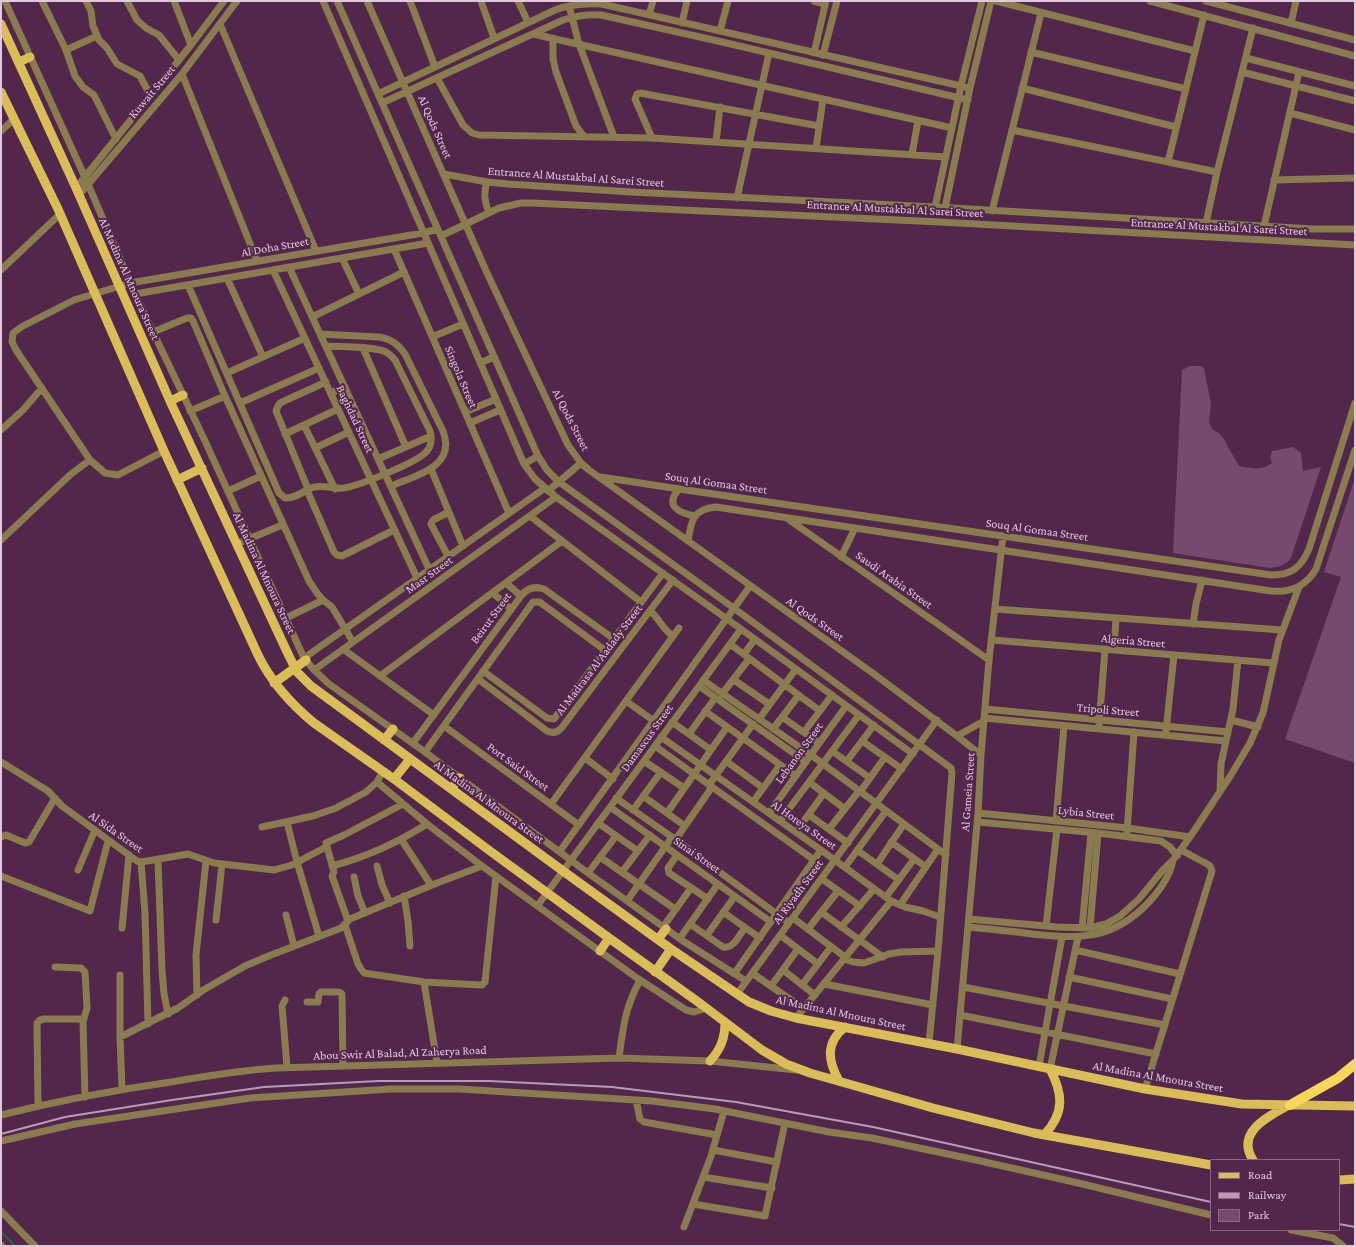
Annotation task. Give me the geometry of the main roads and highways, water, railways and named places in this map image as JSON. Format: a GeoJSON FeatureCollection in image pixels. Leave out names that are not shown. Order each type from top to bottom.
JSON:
{"type":"FeatureCollection","features":[{"type":"Feature","properties":{"kind":"highway"},"geometry":{"type":"LineString","coordinates":[[1290,1105],[1338,1078],[1355,1064]]}},
{"type":"Feature","properties":{"kind":"main road","name":"Al Madina Al Mnoura Street"},"geometry":{"type":"LineString","coordinates":[[1,24],[78,191],[170,401],[295,668],[302,678],[311,686],[671,949],[749,1002],[760,1007],[796,1018],[929,1043],[1145,1089],[1242,1104],[1355,1106]]}},
{"type":"Feature","properties":{"kind":"main road"},"geometry":{"type":"LineString","coordinates":[[19,62],[30,57]]}},
{"type":"Feature","properties":{"kind":"main road"},"geometry":{"type":"LineString","coordinates":[[1,92],[60,214],[177,480],[258,655],[274,683],[294,705],[314,723],[394,779],[547,893],[707,1008],[762,1050],[786,1064],[804,1071],[932,1108],[1044,1135],[1210,1165]]}},
{"type":"Feature","properties":{"kind":"main road"},"geometry":{"type":"LineString","coordinates":[[170,401],[183,395]]}},
{"type":"Feature","properties":{"kind":"main road"},"geometry":{"type":"LineString","coordinates":[[177,480],[202,468]]}},
{"type":"Feature","properties":{"kind":"main road"},"geometry":{"type":"LineString","coordinates":[[274,683],[305,659]]}},
{"type":"Feature","properties":{"kind":"main road"},"geometry":{"type":"LineString","coordinates":[[384,740],[393,729]]}},
{"type":"Feature","properties":{"kind":"main road"},"geometry":{"type":"LineString","coordinates":[[394,779],[410,759]]}},
{"type":"Feature","properties":{"kind":"main road"},"geometry":{"type":"LineString","coordinates":[[451,789],[460,778]]}},
{"type":"Feature","properties":{"kind":"main road"},"geometry":{"type":"LineString","coordinates":[[658,939],[665,928]]}},
{"type":"Feature","properties":{"kind":"main road"},"geometry":{"type":"LineString","coordinates":[[600,951],[609,938]]}},
{"type":"Feature","properties":{"kind":"main road"},"geometry":{"type":"LineString","coordinates":[[655,972],[671,949]]}},
{"type":"Feature","properties":{"kind":"main road"},"geometry":{"type":"LineString","coordinates":[[710,1061],[723,1044],[725,1022]]}},
{"type":"Feature","properties":{"kind":"main road"},"geometry":{"type":"LineString","coordinates":[[839,1081],[832,1068],[830,1053],[835,1038],[845,1027]]}},
{"type":"Feature","properties":{"kind":"main road"},"geometry":{"type":"LineString","coordinates":[[1044,1135],[1055,1121],[1060,1103],[1058,1085],[1050,1069]]}},
{"type":"Feature","properties":{"kind":"main road"},"geometry":{"type":"LineString","coordinates":[[1252,1159],[1248,1151],[1248,1143],[1254,1128],[1266,1118],[1290,1105]]}},
{"type":"Feature","properties":{"kind":"main road"},"geometry":{"type":"LineString","coordinates":[[1340,1180],[1355,1179]]}},
{"type":"Feature","properties":{"kind":"waterway"},"geometry":{"type":"LineString","coordinates":[[1,1232],[15,1246]]}},
{"type":"Feature","properties":{"kind":"railway"},"geometry":{"type":"LineString","coordinates":[[1,1134],[65,1117],[264,1087],[378,1081],[489,1081],[612,1087],[736,1102],[873,1127],[1210,1202]]}},
{"type":"Feature","properties":{"kind":"railway"},"geometry":{"type":"LineString","coordinates":[[1340,1224],[1355,1227]]}}]}
